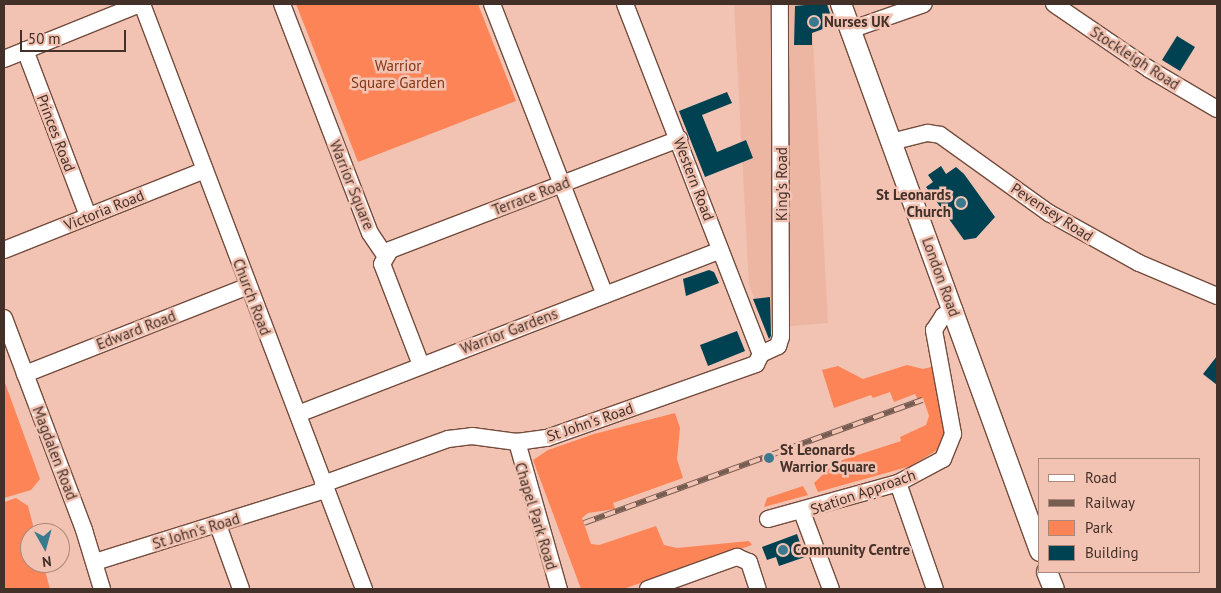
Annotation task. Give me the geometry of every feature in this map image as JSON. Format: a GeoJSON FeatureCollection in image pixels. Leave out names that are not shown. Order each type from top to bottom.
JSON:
{"type":"FeatureCollection","features":[{"type":"Feature","properties":{"kind":"main road","name":"London Road"},"geometry":{"type":"LineString","coordinates":[[841,4],[954,310],[1038,545]]}},
{"type":"Feature","properties":{"kind":"main road"},"geometry":{"type":"LineString","coordinates":[[1047,573],[1054,589]]}},
{"type":"Feature","properties":{"kind":"street"},"geometry":{"type":"LineString","coordinates":[[5,56],[25,50],[141,4]]}},
{"type":"Feature","properties":{"kind":"street","name":"Church Road"},"geometry":{"type":"LineString","coordinates":[[141,4],[364,589]]}},
{"type":"Feature","properties":{"kind":"street","name":"Warrior Square"},"geometry":{"type":"LineString","coordinates":[[282,4],[370,232],[384,255],[382,264],[421,365]]}},
{"type":"Feature","properties":{"kind":"street"},"geometry":{"type":"LineString","coordinates":[[492,4],[604,295]]}},
{"type":"Feature","properties":{"kind":"street","name":"Western Road"},"geometry":{"type":"LineString","coordinates":[[625,4],[761,354]]}},
{"type":"Feature","properties":{"kind":"street","name":"King's Road"},"geometry":{"type":"LineString","coordinates":[[761,354],[778,346],[781,337],[780,4]]}},
{"type":"Feature","properties":{"kind":"street"},"geometry":{"type":"LineString","coordinates":[[850,30],[924,4]]}},
{"type":"Feature","properties":{"kind":"street","name":"Stockleigh Road"},"geometry":{"type":"LineString","coordinates":[[1054,4],[1149,70],[1217,109]]}},
{"type":"Feature","properties":{"kind":"street","name":"Princes Road"},"geometry":{"type":"LineString","coordinates":[[25,50],[88,216]]}},
{"type":"Feature","properties":{"kind":"street","name":"Pevensey Road"},"geometry":{"type":"LineString","coordinates":[[891,142],[928,134],[940,135],[1048,213],[1139,263],[1217,296]]}},
{"type":"Feature","properties":{"kind":"street","name":"Terrace Road"},"geometry":{"type":"LineString","coordinates":[[384,255],[390,250],[679,139]]}},
{"type":"Feature","properties":{"kind":"street","name":"Victoria Road"},"geometry":{"type":"LineString","coordinates":[[4,250],[204,170]]}},
{"type":"Feature","properties":{"kind":"street","name":"Warrior Gardens"},"geometry":{"type":"LineString","coordinates":[[298,414],[720,250]]}},
{"type":"Feature","properties":{"kind":"street","name":"Edward Road"},"geometry":{"type":"LineString","coordinates":[[25,374],[248,286]]}},
{"type":"Feature","properties":{"kind":"street","name":"Station Approach"},"geometry":{"type":"LineString","coordinates":[[768,519],[802,512],[898,483],[930,468],[950,448],[951,414],[934,330],[943,316],[954,310]]}},
{"type":"Feature","properties":{"kind":"street","name":"Magdalen Road"},"geometry":{"type":"LineString","coordinates":[[4,318],[95,562],[102,589]]}},
{"type":"Feature","properties":{"kind":"street","name":"St John's Road"},"geometry":{"type":"LineString","coordinates":[[95,562],[218,525],[324,487],[448,439],[472,436],[516,442],[547,438],[756,364],[761,354]]}},
{"type":"Feature","properties":{"kind":"street","name":"Chapel Park Road"},"geometry":{"type":"LineString","coordinates":[[516,442],[559,589]]}},
{"type":"Feature","properties":{"kind":"street"},"geometry":{"type":"LineString","coordinates":[[898,483],[935,589]]}},
{"type":"Feature","properties":{"kind":"street"},"geometry":{"type":"LineString","coordinates":[[802,512],[831,589]]}},
{"type":"Feature","properties":{"kind":"street"},"geometry":{"type":"LineString","coordinates":[[218,525],[241,589]]}},
{"type":"Feature","properties":{"kind":"street"},"geometry":{"type":"LineString","coordinates":[[648,589],[731,559],[746,559],[758,589]]}},
{"type":"Feature","properties":{"kind":"shaded area"},"geometry":{"type":"Polygon","coordinates":[[[734,4],[811,4],[828,323],[769,328],[749,286],[734,4]]]}},
{"type":"Feature","properties":{"kind":"green space","name":"Warrior Square Garden"},"geometry":{"type":"Polygon","coordinates":[[[296,4],[478,4],[516,101],[358,162],[296,4]]]}},
{"type":"Feature","properties":{"kind":"green space"},"geometry":{"type":"Polygon","coordinates":[[[907,365],[923,369],[935,366],[946,428],[942,447],[911,466],[818,492],[814,483],[836,462],[901,441],[900,437],[926,425],[929,416],[923,398],[918,400],[915,394],[894,402],[890,392],[873,398],[871,395],[834,408],[822,370],[838,366],[863,379],[907,365]]]}},
{"type":"Feature","properties":{"kind":"green space"},"geometry":{"type":"Polygon","coordinates":[[[4,380],[40,479],[31,490],[4,498],[4,380]]]}},
{"type":"Feature","properties":{"kind":"green space"},"geometry":{"type":"Polygon","coordinates":[[[675,413],[680,428],[677,459],[683,478],[613,503],[615,509],[588,513],[582,518],[591,544],[599,545],[656,526],[664,545],[677,548],[749,541],[752,545],[623,589],[581,589],[533,460],[548,450],[594,434],[675,413]]]}},
{"type":"Feature","properties":{"kind":"green space"},"geometry":{"type":"Polygon","coordinates":[[[803,486],[808,495],[764,507],[767,498],[803,486]]]}},
{"type":"Feature","properties":{"kind":"green space"},"geometry":{"type":"Polygon","coordinates":[[[16,498],[28,506],[32,523],[20,523],[20,573],[46,573],[50,589],[4,589],[4,502],[16,498]]]}},
{"type":"Feature","properties":{"kind":"building"},"geometry":{"type":"Polygon","coordinates":[[[827,4],[834,25],[812,33],[812,45],[794,45],[795,6],[827,4]]]}},
{"type":"Feature","properties":{"kind":"building"},"geometry":{"type":"Polygon","coordinates":[[[1177,36],[1195,47],[1180,71],[1162,60],[1177,36]]]}},
{"type":"Feature","properties":{"kind":"building"},"geometry":{"type":"Polygon","coordinates":[[[727,92],[732,103],[702,115],[717,152],[746,140],[753,158],[705,177],[679,111],[727,92]]]}},
{"type":"Feature","properties":{"kind":"building","name":"St Leonards Church"},"geometry":{"type":"Polygon","coordinates":[[[941,166],[946,174],[956,167],[964,174],[995,217],[976,238],[964,240],[926,187],[933,182],[928,175],[941,166]]]}},
{"type":"Feature","properties":{"kind":"building"},"geometry":{"type":"Polygon","coordinates":[[[709,270],[714,272],[719,283],[686,296],[683,279],[709,270]]]}},
{"type":"Feature","properties":{"kind":"building"},"geometry":{"type":"Polygon","coordinates":[[[770,297],[771,336],[769,339],[753,299],[770,297]]]}},
{"type":"Feature","properties":{"kind":"building"},"geometry":{"type":"Polygon","coordinates":[[[737,331],[745,351],[708,366],[700,345],[737,331]]]}},
{"type":"Feature","properties":{"kind":"building"},"geometry":{"type":"Polygon","coordinates":[[[1217,356],[1217,385],[1203,374],[1217,356]]]}},
{"type":"Feature","properties":{"kind":"building","name":"Community Centre"},"geometry":{"type":"Polygon","coordinates":[[[797,534],[805,557],[779,566],[776,557],[767,560],[762,547],[797,534]]]}},
{"type":"Feature","properties":{"kind":"railway"},"geometry":{"type":"LineString","coordinates":[[584,523],[922,400]]}},
{"type":"Feature","properties":{"kind":"place","name":"Nurses UK"},"geometry":{"type":"Point","coordinates":[814,22]}},
{"type":"Feature","properties":{"kind":"place","name":"St Leonards Church"},"geometry":{"type":"Point","coordinates":[961,203]}},
{"type":"Feature","properties":{"kind":"place","name":"St Leonards Warrior Square"},"geometry":{"type":"Point","coordinates":[769,458]}},
{"type":"Feature","properties":{"kind":"place","name":"Community Centre"},"geometry":{"type":"Point","coordinates":[783,550]}}]}
